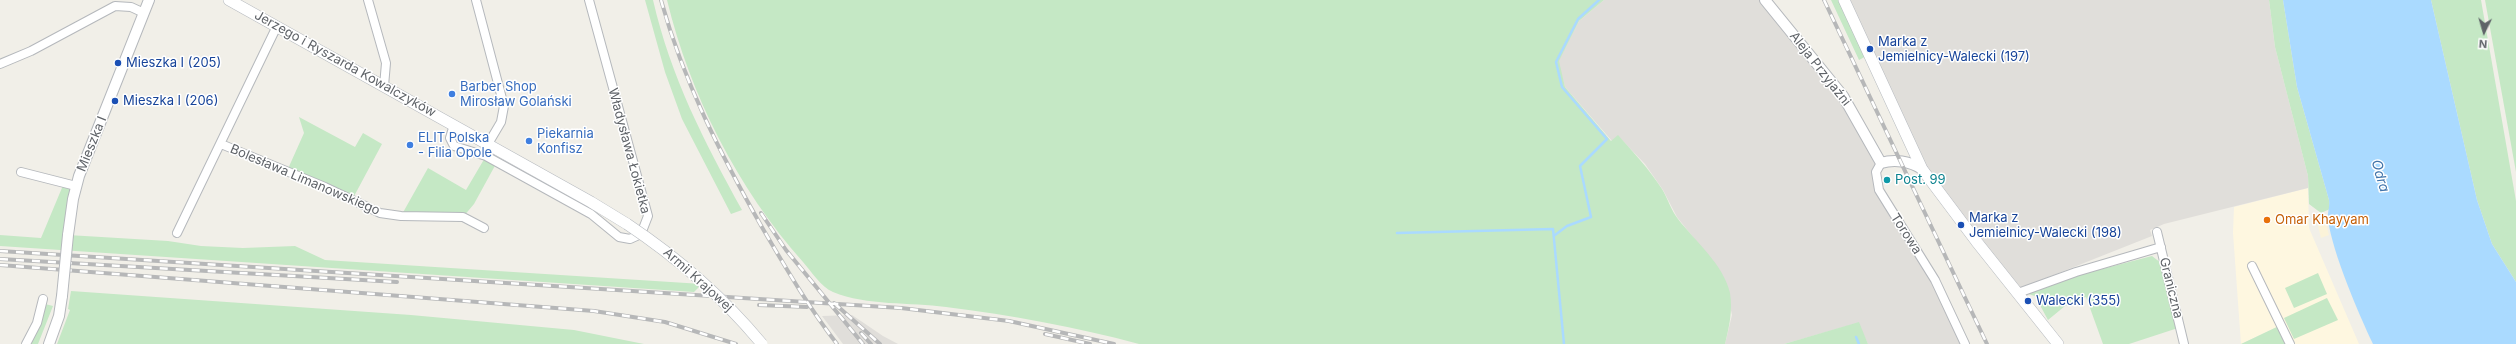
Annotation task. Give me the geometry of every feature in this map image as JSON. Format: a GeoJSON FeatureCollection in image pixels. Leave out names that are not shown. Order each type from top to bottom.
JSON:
{"type":"FeatureCollection","features":[{"type":"Feature","properties":{"kind":"main road","name":"Jerzego i Ryszarda Kowalczyków"},"geometry":{"type":"LineString","coordinates":[[229,0],[488,144],[627,224]]}},
{"type":"Feature","properties":{"kind":"main road"},"geometry":{"type":"LineString","coordinates":[[1844,0],[1922,169],[2058,344]]}},
{"type":"Feature","properties":{"kind":"main road","name":"Armii Krajowej"},"geometry":{"type":"LineString","coordinates":[[627,224],[693,273],[731,309],[762,344]]}},
{"type":"Feature","properties":{"kind":"street","name":"Mieszka I"},"geometry":{"type":"LineString","coordinates":[[49,344],[59,316],[68,235],[76,186],[149,0]]}},
{"type":"Feature","properties":{"kind":"street"},"geometry":{"type":"LineString","coordinates":[[368,0],[386,63],[384,86]]}},
{"type":"Feature","properties":{"kind":"street"},"geometry":{"type":"LineString","coordinates":[[476,0],[504,106],[501,122],[488,144]]}},
{"type":"Feature","properties":{"kind":"street","name":"Władysława Łokietka"},"geometry":{"type":"LineString","coordinates":[[454,125],[450,138],[454,146],[482,154],[591,214],[619,237],[630,240],[641,234],[648,216],[589,0]]}},
{"type":"Feature","properties":{"kind":"street","name":"Aleja Przyjaźni"},"geometry":{"type":"LineString","coordinates":[[1764,0],[1844,96],[1880,163]]}},
{"type":"Feature","properties":{"kind":"street"},"geometry":{"type":"LineString","coordinates":[[0,64],[31,51],[115,6],[122,5],[144,13]]}},
{"type":"Feature","properties":{"kind":"street"},"geometry":{"type":"LineString","coordinates":[[177,233],[277,26]]}},
{"type":"Feature","properties":{"kind":"street","name":"Bolesława Limanowskiego"},"geometry":{"type":"LineString","coordinates":[[221,144],[325,187],[380,214],[413,217],[463,217],[484,228]]}},
{"type":"Feature","properties":{"kind":"street"},"geometry":{"type":"LineString","coordinates":[[1880,163],[1894,161],[1908,162],[1922,169]]}},
{"type":"Feature","properties":{"kind":"street","name":"Torowa"},"geometry":{"type":"LineString","coordinates":[[1880,163],[1876,172],[1879,190],[1935,280],[1965,344]]}},
{"type":"Feature","properties":{"kind":"street"},"geometry":{"type":"LineString","coordinates":[[21,172],[76,186]]}},
{"type":"Feature","properties":{"kind":"street","name":"Graniczna"},"geometry":{"type":"LineString","coordinates":[[2157,232],[2184,344]]}},
{"type":"Feature","properties":{"kind":"street"},"geometry":{"type":"LineString","coordinates":[[2018,293],[2076,272],[2160,248]]}},
{"type":"Feature","properties":{"kind":"street"},"geometry":{"type":"LineString","coordinates":[[2252,266],[2290,344]]}},
{"type":"Feature","properties":{"kind":"street"},"geometry":{"type":"LineString","coordinates":[[26,344],[37,323],[43,299]]}},
{"type":"Feature","properties":{"kind":"shaded area"},"geometry":{"type":"Polygon","coordinates":[[[1604,0],[1765,0],[1827,73],[1881,163],[1876,180],[1926,265],[1965,344],[1868,344],[1858,323],[1784,344],[1725,344],[1732,315],[1724,279],[1716,266],[1677,217],[1663,190],[1645,164],[1618,136],[1612,141],[1565,87],[1558,62],[1579,21],[1604,0]]]}},
{"type":"Feature","properties":{"kind":"shaded area"},"geometry":{"type":"Polygon","coordinates":[[[1844,0],[2269,0],[2275,47],[2308,176],[2308,188],[2164,224],[2150,230],[2152,236],[2016,290],[1929,176],[1844,0]]]}},
{"type":"Feature","properties":{"kind":"shaded area"},"geometry":{"type":"Polygon","coordinates":[[[2308,188],[2309,228],[2359,344],[2290,344],[2281,325],[2241,344],[2233,233],[2234,207],[2308,188]]]}},
{"type":"Feature","properties":{"kind":"shaded area"},"geometry":{"type":"Polygon","coordinates":[[[852,315],[883,336],[898,344],[843,344],[822,316],[852,315]]]}},
{"type":"Feature","properties":{"kind":"green space"},"geometry":{"type":"Polygon","coordinates":[[[645,0],[653,0],[660,29],[679,83],[702,134],[742,210],[731,214],[682,119],[665,72],[645,0]]]}},
{"type":"Feature","properties":{"kind":"green space"},"geometry":{"type":"Polygon","coordinates":[[[667,0],[1604,0],[1579,21],[1559,61],[1565,87],[1611,141],[1618,135],[1641,161],[1662,189],[1678,219],[1722,273],[1727,283],[1731,300],[1730,319],[1725,344],[1139,344],[1043,322],[932,305],[860,300],[833,292],[816,278],[779,234],[737,172],[719,139],[689,71],[667,0]]]}},
{"type":"Feature","properties":{"kind":"green space"},"geometry":{"type":"Polygon","coordinates":[[[1831,0],[1844,0],[1870,54],[1859,60],[1831,0]]]}},
{"type":"Feature","properties":{"kind":"green space"},"geometry":{"type":"Polygon","coordinates":[[[2269,0],[2283,0],[2297,87],[2329,200],[2330,209],[2321,213],[2309,204],[2308,176],[2275,47],[2269,0]]]}},
{"type":"Feature","properties":{"kind":"green space"},"geometry":{"type":"Polygon","coordinates":[[[2431,0],[2481,0],[2516,201],[2516,282],[2492,244],[2477,200],[2431,0]]]}},
{"type":"Feature","properties":{"kind":"green space"},"geometry":{"type":"Polygon","coordinates":[[[2485,0],[2516,0],[2516,172],[2485,0]]]}},
{"type":"Feature","properties":{"kind":"green space"},"geometry":{"type":"Polygon","coordinates":[[[299,117],[355,147],[363,133],[382,144],[352,200],[287,171],[304,133],[299,117]]]}},
{"type":"Feature","properties":{"kind":"green space"},"geometry":{"type":"Polygon","coordinates":[[[486,156],[497,162],[474,204],[463,217],[401,216],[428,168],[466,190],[486,156]]]}},
{"type":"Feature","properties":{"kind":"green space"},"geometry":{"type":"Polygon","coordinates":[[[64,183],[76,186],[68,235],[168,241],[201,246],[243,248],[295,246],[325,260],[702,284],[694,292],[0,246],[0,235],[41,238],[64,183]]]}},
{"type":"Feature","properties":{"kind":"green space"},"geometry":{"type":"Polygon","coordinates":[[[2152,256],[2161,263],[2178,328],[2129,344],[2103,344],[2086,297],[2065,306],[2048,320],[2035,296],[2028,294],[2079,275],[2152,256]]]}},
{"type":"Feature","properties":{"kind":"green space"},"geometry":{"type":"Polygon","coordinates":[[[2318,273],[2327,294],[2294,308],[2285,288],[2318,273]]]}},
{"type":"Feature","properties":{"kind":"green space"},"geometry":{"type":"Polygon","coordinates":[[[71,291],[411,315],[574,330],[644,344],[57,344],[70,310],[68,309],[71,291]]]}},
{"type":"Feature","properties":{"kind":"green space"},"geometry":{"type":"Polygon","coordinates":[[[2327,298],[2338,320],[2294,339],[2284,318],[2327,298]]]}},
{"type":"Feature","properties":{"kind":"green space"},"geometry":{"type":"Polygon","coordinates":[[[45,304],[53,306],[38,344],[27,344],[45,304]]]}},
{"type":"Feature","properties":{"kind":"green space"},"geometry":{"type":"Polygon","coordinates":[[[1859,322],[1868,344],[1784,344],[1859,322]]]}},
{"type":"Feature","properties":{"kind":"green space"},"geometry":{"type":"Polygon","coordinates":[[[2281,325],[2290,344],[2241,344],[2281,325]]]}},
{"type":"Feature","properties":{"kind":"sand"},"geometry":{"type":"Polygon","coordinates":[[[2325,220],[2329,235],[2321,238],[2317,222],[2325,220]]]}},
{"type":"Feature","properties":{"kind":"water","name":"Odra"},"geometry":{"type":"Polygon","coordinates":[[[2283,0],[2431,0],[2477,200],[2492,244],[2516,282],[2516,344],[2373,344],[2340,266],[2331,234],[2328,217],[2329,200],[2297,87],[2283,0]]]}},
{"type":"Feature","properties":{"kind":"waterway"},"geometry":{"type":"LineString","coordinates":[[1555,235],[1567,226],[1591,217],[1580,166],[1607,139],[1562,87],[1556,62],[1578,19],[1599,0]]}},
{"type":"Feature","properties":{"kind":"waterway"},"geometry":{"type":"LineString","coordinates":[[1397,233],[1553,229],[1564,344]]}},
{"type":"Feature","properties":{"kind":"waterway"},"geometry":{"type":"LineString","coordinates":[[1856,337],[1859,344]]}},
{"type":"Feature","properties":{"kind":"railway"},"geometry":{"type":"LineString","coordinates":[[661,0],[670,31],[692,89],[718,146],[780,258],[807,302],[837,344]]}},
{"type":"Feature","properties":{"kind":"railway"},"geometry":{"type":"LineString","coordinates":[[1824,0],[1987,344]]}},
{"type":"Feature","properties":{"kind":"railway"},"geometry":{"type":"LineString","coordinates":[[761,213],[786,250],[863,344]]}},
{"type":"Feature","properties":{"kind":"railway"},"geometry":{"type":"LineString","coordinates":[[0,251],[901,308],[1009,321],[1114,344]]}},
{"type":"Feature","properties":{"kind":"railway"},"geometry":{"type":"LineString","coordinates":[[0,259],[397,282]]}},
{"type":"Feature","properties":{"kind":"railway"},"geometry":{"type":"LineString","coordinates":[[0,265],[594,311],[665,322],[736,344]]}},
{"type":"Feature","properties":{"kind":"railway"},"geometry":{"type":"LineString","coordinates":[[834,303],[880,344]]}},
{"type":"Feature","properties":{"kind":"railway"},"geometry":{"type":"LineString","coordinates":[[759,305],[807,307]]}},
{"type":"Feature","properties":{"kind":"railway"},"geometry":{"type":"LineString","coordinates":[[861,333],[871,344]]}},
{"type":"Feature","properties":{"kind":"railway"},"geometry":{"type":"LineString","coordinates":[[1045,334],[1090,344]]}},
{"type":"Feature","properties":{"kind":"place","name":"Marka z Jemielnicy-Walecki (197)"},"geometry":{"type":"Point","coordinates":[1870,49]}},
{"type":"Feature","properties":{"kind":"place","name":"Mieszka I (205)"},"geometry":{"type":"Point","coordinates":[118,63]}},
{"type":"Feature","properties":{"kind":"place","name":"Barber Shop Mirosław Golański"},"geometry":{"type":"Point","coordinates":[452,94]}},
{"type":"Feature","properties":{"kind":"place","name":"Mieszka I (206)"},"geometry":{"type":"Point","coordinates":[115,101]}},
{"type":"Feature","properties":{"kind":"place","name":"Piekarnia Konfisz"},"geometry":{"type":"Point","coordinates":[529,141]}},
{"type":"Feature","properties":{"kind":"place","name":"ELIT Polska - Filia Opole"},"geometry":{"type":"Point","coordinates":[410,145]}},
{"type":"Feature","properties":{"kind":"place","name":"Post. 99"},"geometry":{"type":"Point","coordinates":[1887,180]}},
{"type":"Feature","properties":{"kind":"place","name":"Omar Khayyam"},"geometry":{"type":"Point","coordinates":[2267,220]}},
{"type":"Feature","properties":{"kind":"place","name":"Marka z Jemielnicy-Walecki (198)"},"geometry":{"type":"Point","coordinates":[1961,225]}},
{"type":"Feature","properties":{"kind":"place","name":"Walecki (355)"},"geometry":{"type":"Point","coordinates":[2028,301]}}]}
